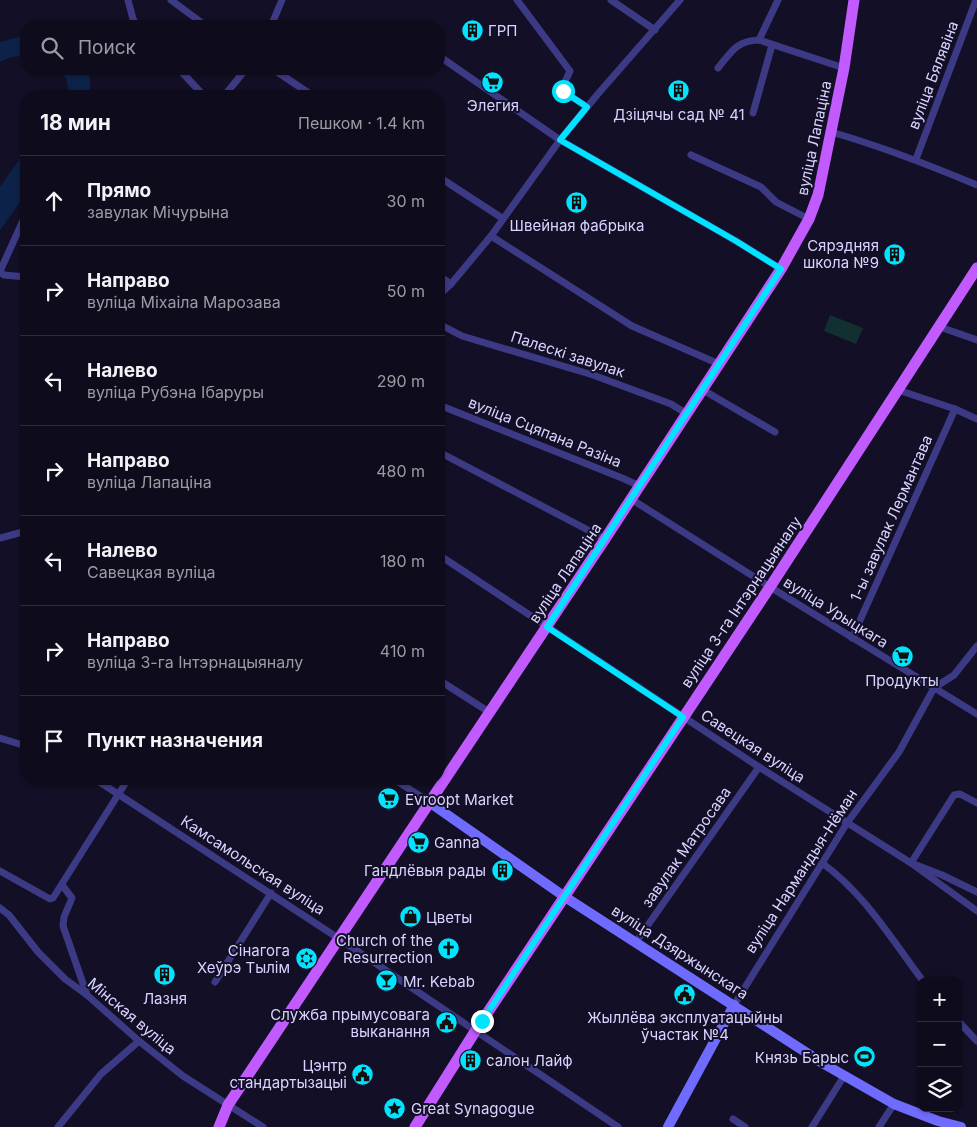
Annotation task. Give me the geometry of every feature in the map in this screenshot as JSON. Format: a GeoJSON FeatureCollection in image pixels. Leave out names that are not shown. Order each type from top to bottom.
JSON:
{"type":"FeatureCollection","features":[{"type":"Feature","properties":{"kind":"main road","name":"вуліца Лапаціна"},"geometry":{"type":"LineString","coordinates":[[445,778],[703,390],[781,269],[809,219],[818,195],[831,132],[844,68],[854,0]]}},
{"type":"Feature","properties":{"kind":"main road","name":"вуліца 3-га Інтэрнацыяналу"},"geometry":{"type":"LineString","coordinates":[[415,1127],[476,1030],[770,587],[977,268]]}},
{"type":"Feature","properties":{"kind":"main road","name":"вуліца Лапаціна"},"geometry":{"type":"LineString","coordinates":[[219,1127],[228,1105],[440,785]]}},
{"type":"Feature","properties":{"kind":"street"},"geometry":{"type":"LineString","coordinates":[[128,0],[134,20]]}},
{"type":"Feature","properties":{"kind":"street"},"geometry":{"type":"LineString","coordinates":[[171,0],[198,20]]}},
{"type":"Feature","properties":{"kind":"street"},"geometry":{"type":"LineString","coordinates":[[274,20],[282,0]]}},
{"type":"Feature","properties":{"kind":"street"},"geometry":{"type":"LineString","coordinates":[[517,0],[570,71],[563,86],[563,91],[587,107]]}},
{"type":"Feature","properties":{"kind":"street"},"geometry":{"type":"LineString","coordinates":[[610,0],[655,30]]}},
{"type":"Feature","properties":{"kind":"street"},"geometry":{"type":"LineString","coordinates":[[445,290],[491,236],[502,218],[560,140],[680,0]]}},
{"type":"Feature","properties":{"kind":"street"},"geometry":{"type":"LineString","coordinates":[[759,40],[778,0]]}},
{"type":"Feature","properties":{"kind":"street","name":"вуліца Бялявіна"},"geometry":{"type":"LineString","coordinates":[[916,160],[976,0]]}},
{"type":"Feature","properties":{"kind":"street"},"geometry":{"type":"LineString","coordinates":[[718,68],[737,45],[747,40],[759,40],[844,68]]}},
{"type":"Feature","properties":{"kind":"street"},"geometry":{"type":"LineString","coordinates":[[753,113],[772,45]]}},
{"type":"Feature","properties":{"kind":"street"},"geometry":{"type":"LineString","coordinates":[[445,60],[560,140],[781,269]]}},
{"type":"Feature","properties":{"kind":"street"},"geometry":{"type":"LineString","coordinates":[[185,75],[198,90]]}},
{"type":"Feature","properties":{"kind":"street"},"geometry":{"type":"LineString","coordinates":[[229,90],[241,75]]}},
{"type":"Feature","properties":{"kind":"street"},"geometry":{"type":"LineString","coordinates":[[282,75],[304,90]]}},
{"type":"Feature","properties":{"kind":"street"},"geometry":{"type":"LineString","coordinates":[[831,132],[849,136],[916,160],[977,186]]}},
{"type":"Feature","properties":{"kind":"street"},"geometry":{"type":"LineString","coordinates":[[691,155],[761,187],[776,202],[809,219]]}},
{"type":"Feature","properties":{"kind":"street"},"geometry":{"type":"LineString","coordinates":[[445,181],[502,218]]}},
{"type":"Feature","properties":{"kind":"street"},"geometry":{"type":"LineString","coordinates":[[20,227],[1,269],[4,275],[20,276]]}},
{"type":"Feature","properties":{"kind":"street"},"geometry":{"type":"LineString","coordinates":[[491,236],[632,326],[719,364]]}},
{"type":"Feature","properties":{"kind":"street"},"geometry":{"type":"LineString","coordinates":[[445,280],[451,284]]}},
{"type":"Feature","properties":{"kind":"street","name":"Палескі завулак"},"geometry":{"type":"LineString","coordinates":[[445,327],[462,336],[593,375],[671,404],[686,414]]}},
{"type":"Feature","properties":{"kind":"street"},"geometry":{"type":"LineString","coordinates":[[940,327],[977,340]]}},
{"type":"Feature","properties":{"kind":"street"},"geometry":{"type":"LineString","coordinates":[[703,390],[775,432]]}},
{"type":"Feature","properties":{"kind":"street"},"geometry":{"type":"LineString","coordinates":[[898,390],[955,409],[977,419]]}},
{"type":"Feature","properties":{"kind":"street","name":"вуліца Сцяпана Разіна"},"geometry":{"type":"LineString","coordinates":[[445,407],[640,486]]}},
{"type":"Feature","properties":{"kind":"street","name":"1-ы завулак Лермантава"},"geometry":{"type":"LineString","coordinates":[[852,638],[955,409]]}},
{"type":"Feature","properties":{"kind":"street"},"geometry":{"type":"LineString","coordinates":[[445,455],[605,539]]}},
{"type":"Feature","properties":{"kind":"street","name":"вуліца Урыцкага"},"geometry":{"type":"LineString","coordinates":[[631,499],[977,714]]}},
{"type":"Feature","properties":{"kind":"street"},"geometry":{"type":"LineString","coordinates":[[0,538],[20,533]]}},
{"type":"Feature","properties":{"kind":"street","name":"Савецкая вуліца"},"geometry":{"type":"LineString","coordinates":[[445,559],[759,767],[910,863],[977,911]]}},
{"type":"Feature","properties":{"kind":"street","name":"вуліца Нармандыя-Нёман"},"geometry":{"type":"LineString","coordinates":[[668,1127],[734,1005],[847,823],[899,752],[934,688],[954,675],[977,646]]}},
{"type":"Feature","properties":{"kind":"street"},"geometry":{"type":"LineString","coordinates":[[445,684],[489,712]]}},
{"type":"Feature","properties":{"kind":"street"},"geometry":{"type":"LineString","coordinates":[[0,738],[20,744]]}},
{"type":"Feature","properties":{"kind":"street","name":"завулак Матросава"},"geometry":{"type":"LineString","coordinates":[[636,942],[759,767]]}},
{"type":"Feature","properties":{"kind":"street","name":"Камсамольская вуліца"},"geometry":{"type":"LineString","coordinates":[[105,785],[476,1030],[564,1092],[618,1127]]}},
{"type":"Feature","properties":{"kind":"street"},"geometry":{"type":"LineString","coordinates":[[0,871],[50,899],[53,898],[124,785]]}},
{"type":"Feature","properties":{"kind":"street","name":"вуліца Дзяржынскага"},"geometry":{"type":"LineString","coordinates":[[403,785],[565,897],[844,1076],[894,1104],[938,1121],[961,1127]]}},
{"type":"Feature","properties":{"kind":"street"},"geometry":{"type":"LineString","coordinates":[[977,803],[960,794],[954,795],[910,863],[942,875],[977,892]]}},
{"type":"Feature","properties":{"kind":"street"},"geometry":{"type":"LineString","coordinates":[[822,863],[840,876],[865,904],[920,977]]}},
{"type":"Feature","properties":{"kind":"street"},"geometry":{"type":"LineString","coordinates":[[62,885],[72,898],[64,917],[63,926],[87,995]]}},
{"type":"Feature","properties":{"kind":"street"},"geometry":{"type":"LineString","coordinates":[[215,982],[271,894]]}},
{"type":"Feature","properties":{"kind":"street","name":"Мінская вуліца"},"geometry":{"type":"LineString","coordinates":[[0,908],[38,952],[65,979],[87,995],[139,1041],[183,1076],[263,1127]]}},
{"type":"Feature","properties":{"kind":"street"},"geometry":{"type":"LineString","coordinates":[[959,1022],[977,1041]]}},
{"type":"Feature","properties":{"kind":"street"},"geometry":{"type":"LineString","coordinates":[[58,1127],[101,1074],[139,1041]]}},
{"type":"Feature","properties":{"kind":"street"},"geometry":{"type":"LineString","coordinates":[[812,1127],[844,1076]]}},
{"type":"Feature","properties":{"kind":"street"},"geometry":{"type":"LineString","coordinates":[[879,1127],[894,1104]]}},
{"type":"Feature","properties":{"kind":"street"},"geometry":{"type":"LineString","coordinates":[[733,1119],[744,1127]]}},
{"type":"Feature","properties":{"kind":"green space"},"geometry":{"type":"Polygon","coordinates":[[[830,315],[863,328],[856,344],[824,331],[830,315]]]}},
{"type":"Feature","properties":{"kind":"water"},"geometry":{"type":"Polygon","coordinates":[[[20,37],[20,56],[11,57],[0,62],[0,42],[20,37]]]}},
{"type":"Feature","properties":{"kind":"water"},"geometry":{"type":"Polygon","coordinates":[[[63,75],[89,75],[90,90],[69,90],[66,78],[63,75]]]}},
{"type":"Feature","properties":{"kind":"water"},"geometry":{"type":"Polygon","coordinates":[[[20,159],[20,202],[0,230],[0,187],[20,159]]]}},
{"type":"Feature","properties":{"kind":"place","name":"ГРП"},"geometry":{"type":"Point","coordinates":[472,30]}},
{"type":"Feature","properties":{"kind":"place","name":"Элегия"},"geometry":{"type":"Point","coordinates":[493,82]}},
{"type":"Feature","properties":{"kind":"place","name":"Дзіцячы сад № 41"},"geometry":{"type":"Point","coordinates":[679,91]}},
{"type":"Feature","properties":{"kind":"place","name":"Швейная фабрыка"},"geometry":{"type":"Point","coordinates":[577,202]}},
{"type":"Feature","properties":{"kind":"place","name":"Сярэдняя школа №9"},"geometry":{"type":"Point","coordinates":[895,254]}},
{"type":"Feature","properties":{"kind":"place","name":"Продукты"},"geometry":{"type":"Point","coordinates":[902,657]}},
{"type":"Feature","properties":{"kind":"place","name":"Evroopt Market"},"geometry":{"type":"Point","coordinates":[389,799]}},
{"type":"Feature","properties":{"kind":"place","name":"Ganna"},"geometry":{"type":"Point","coordinates":[418,842]}},
{"type":"Feature","properties":{"kind":"place","name":"Гандлёвыя рады"},"geometry":{"type":"Point","coordinates":[502,870]}},
{"type":"Feature","properties":{"kind":"place","name":"Цветы"},"geometry":{"type":"Point","coordinates":[410,917]}},
{"type":"Feature","properties":{"kind":"place","name":"Church of the Resurrection"},"geometry":{"type":"Point","coordinates":[449,949]}},
{"type":"Feature","properties":{"kind":"place","name":"Сінагога Хеўрэ Тылім"},"geometry":{"type":"Point","coordinates":[306,959]}},
{"type":"Feature","properties":{"kind":"place","name":"Лазня"},"geometry":{"type":"Point","coordinates":[165,975]}},
{"type":"Feature","properties":{"kind":"place","name":"Mr. Kebab"},"geometry":{"type":"Point","coordinates":[387,981]}},
{"type":"Feature","properties":{"kind":"place","name":"Жыллёва эксплуатацыйны ўчастак №4"},"geometry":{"type":"Point","coordinates":[685,994]}},
{"type":"Feature","properties":{"kind":"place","name":"Служба прымусовага выканання"},"geometry":{"type":"Point","coordinates":[446,1023]}},
{"type":"Feature","properties":{"kind":"place","name":"Князь Барыс"},"geometry":{"type":"Point","coordinates":[865,1057]}},
{"type":"Feature","properties":{"kind":"place","name":"салон Лайф"},"geometry":{"type":"Point","coordinates":[470,1060]}},
{"type":"Feature","properties":{"kind":"place","name":"Цэнтр стандартызацыі"},"geometry":{"type":"Point","coordinates":[363,1074]}},
{"type":"Feature","properties":{"kind":"place","name":"Great Synagogue"},"geometry":{"type":"Point","coordinates":[395,1108]}},
{"type":"Feature","properties":{"kind":"route"},"geometry":{"type":"LineString","coordinates":[[482,1021],[683,717],[547,627],[781,269],[560,140],[587,107],[563,91]]}}]}
